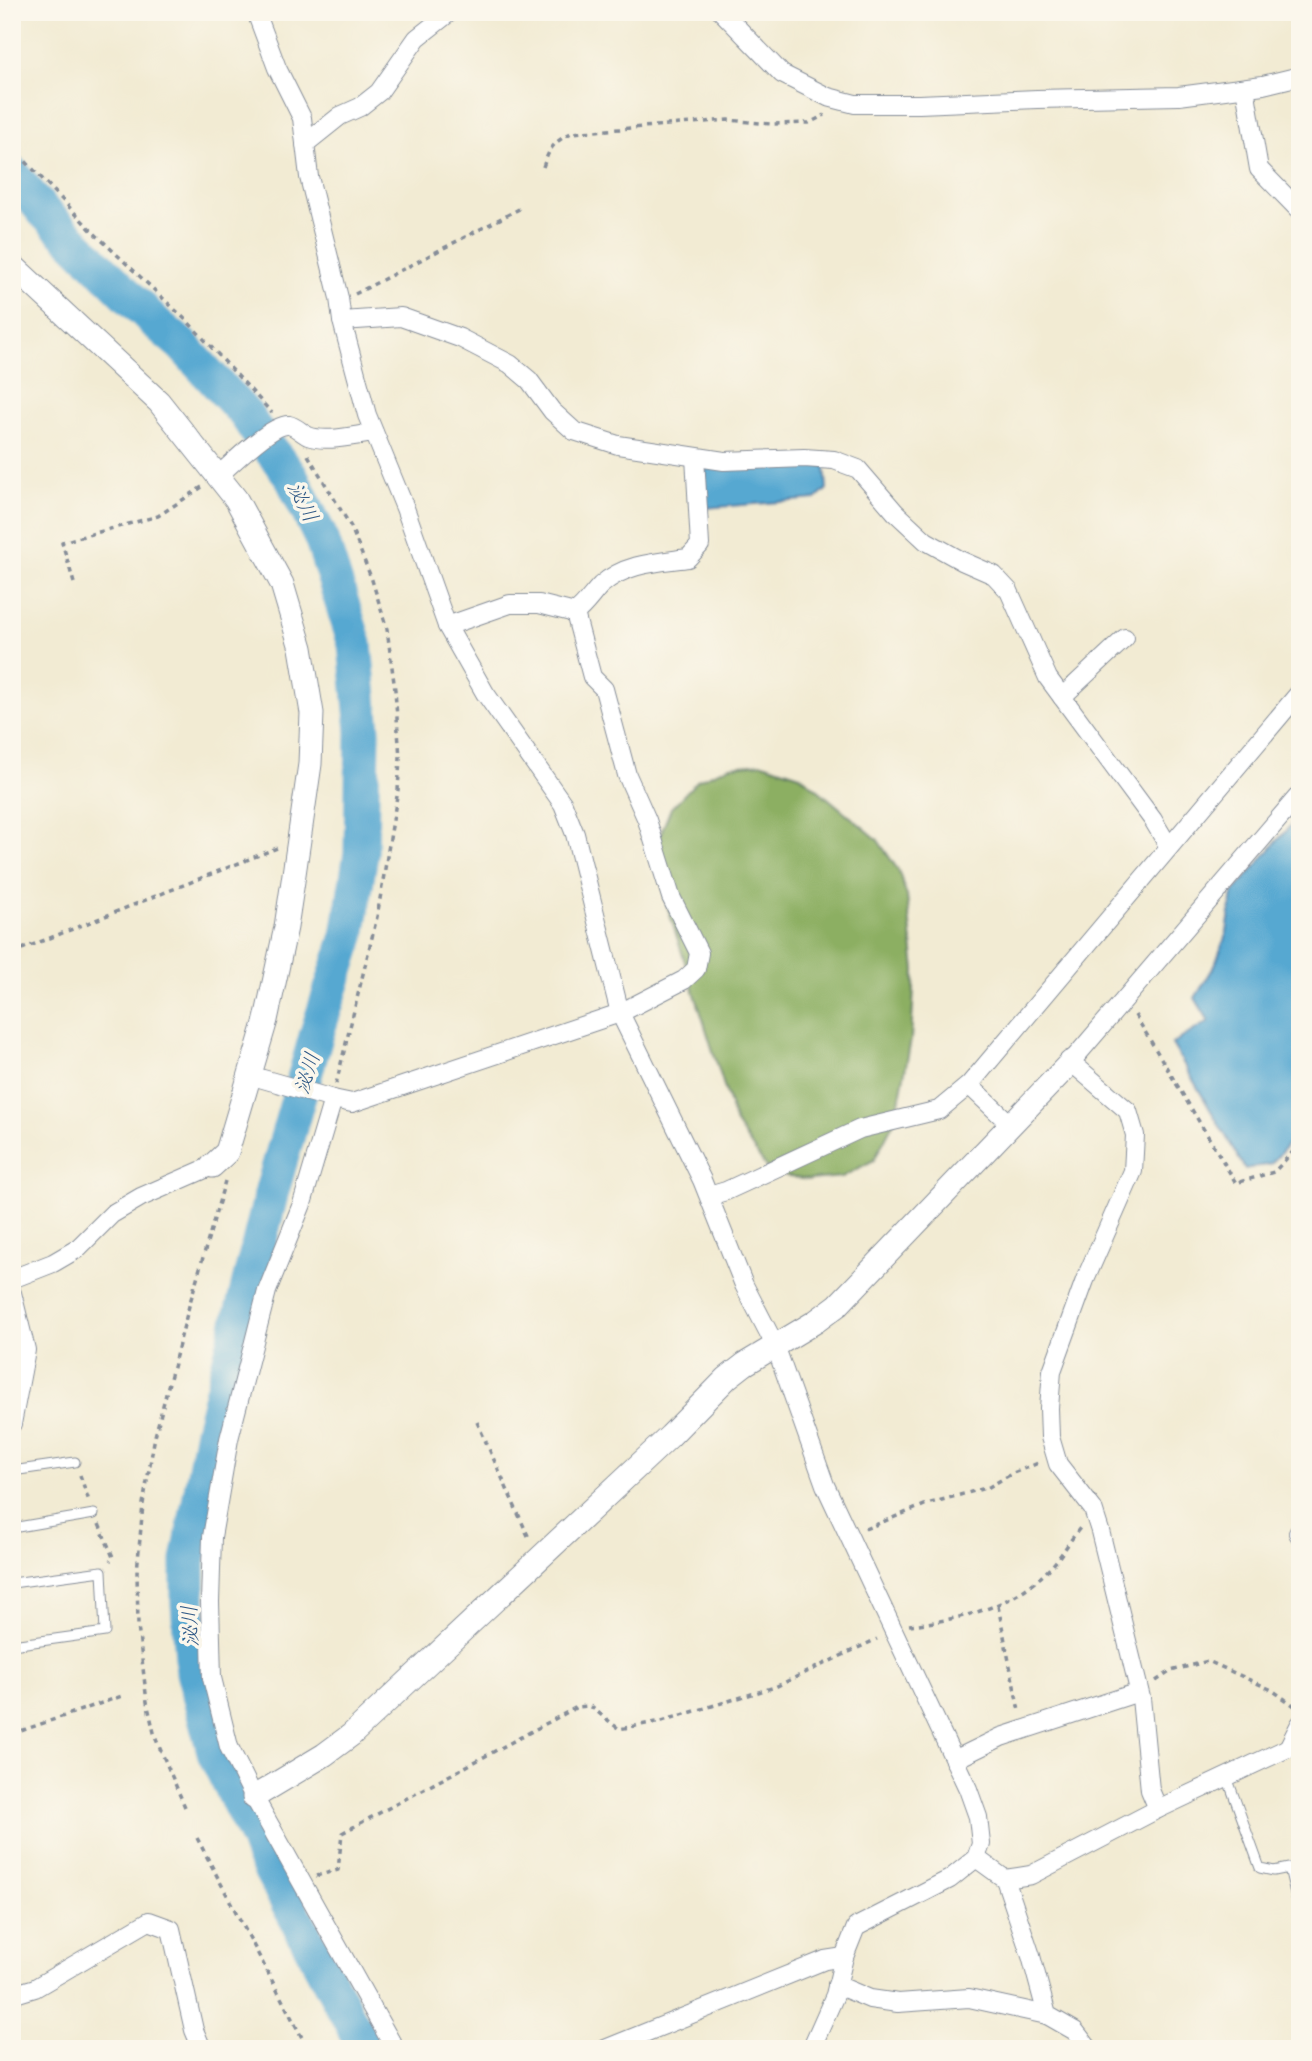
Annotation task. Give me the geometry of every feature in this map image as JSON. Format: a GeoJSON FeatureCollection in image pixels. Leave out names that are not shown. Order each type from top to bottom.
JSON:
{"type":"FeatureCollection","features":[{"type":"Feature","properties":{"kind":"street"},"geometry":{"type":"LineString","coordinates":[[256,12],[278,68],[302,118],[309,177],[367,415],[405,508],[447,626],[485,694],[563,804],[575,834],[620,1013],[709,1196],[744,1285],[775,1345],[825,1485],[978,1817],[981,1844],[976,1858],[950,1879],[856,1927],[824,2023],[811,2049]]}},
{"type":"Feature","properties":{"kind":"street"},"geometry":{"type":"LineString","coordinates":[[305,144],[340,116],[360,107],[379,92],[418,38],[450,12]]}},
{"type":"Feature","properties":{"kind":"street"},"geometry":{"type":"LineString","coordinates":[[722,12],[782,74],[828,97],[855,104],[1179,96],[1245,88],[1300,76]]}},
{"type":"Feature","properties":{"kind":"street"},"geometry":{"type":"LineString","coordinates":[[1245,88],[1259,169],[1300,211]]}},
{"type":"Feature","properties":{"kind":"street"},"geometry":{"type":"LineString","coordinates":[[12,265],[159,402],[236,499],[282,584],[301,648],[312,713],[310,764],[299,839],[257,1077],[220,1159],[112,1214],[76,1249],[53,1263],[12,1279]]}},
{"type":"Feature","properties":{"kind":"street"},"geometry":{"type":"LineString","coordinates":[[342,321],[401,317],[460,338],[510,364],[529,380],[552,411],[574,431],[618,445],[724,461],[814,458],[834,460],[858,469],[895,512],[926,541],[994,575],[1009,591],[1048,678],[1153,820],[1169,847]]}},
{"type":"Feature","properties":{"kind":"street"},"geometry":{"type":"LineString","coordinates":[[218,476],[236,459],[284,426],[310,437],[374,433]]}},
{"type":"Feature","properties":{"kind":"street"},"geometry":{"type":"LineString","coordinates":[[575,613],[601,585],[618,573],[648,563],[688,558],[700,545],[695,457]]}},
{"type":"Feature","properties":{"kind":"street"},"geometry":{"type":"LineString","coordinates":[[447,626],[510,604],[539,604],[575,613]]}},
{"type":"Feature","properties":{"kind":"street"},"geometry":{"type":"LineString","coordinates":[[257,1077],[352,1103],[620,1013],[684,980],[696,969],[699,953],[671,897],[647,820],[627,775],[604,689],[592,677],[575,613]]}},
{"type":"Feature","properties":{"kind":"street"},"geometry":{"type":"LineString","coordinates":[[1062,697],[1125,638]]}},
{"type":"Feature","properties":{"kind":"street"},"geometry":{"type":"LineString","coordinates":[[709,1196],[726,1191],[860,1129],[939,1110],[969,1085],[1300,692]]}},
{"type":"Feature","properties":{"kind":"street"},"geometry":{"type":"LineString","coordinates":[[254,1797],[324,1755],[351,1735],[727,1378],[838,1305],[1071,1062],[1300,794]]}},
{"type":"Feature","properties":{"kind":"street"},"geometry":{"type":"LineString","coordinates":[[1071,1062],[1128,1111],[1135,1135],[1135,1147],[1133,1171],[1085,1280],[1052,1371],[1050,1437],[1058,1464],[1093,1509],[1139,1692],[1150,1790],[1158,1809]]}},
{"type":"Feature","properties":{"kind":"street"},"geometry":{"type":"LineString","coordinates":[[969,1085],[1011,1125]]}},
{"type":"Feature","properties":{"kind":"street"},"geometry":{"type":"LineString","coordinates":[[327,1097],[302,1204],[261,1312],[229,1439],[212,1537],[212,1678],[229,1747],[254,1797],[395,2049]]}},
{"type":"Feature","properties":{"kind":"street"},"geometry":{"type":"LineString","coordinates":[[12,1293],[26,1350],[12,1424]]}},
{"type":"Feature","properties":{"kind":"street"},"geometry":{"type":"LineString","coordinates":[[954,1760],[1001,1737],[1139,1692]]}},
{"type":"Feature","properties":{"kind":"street"},"geometry":{"type":"LineString","coordinates":[[1005,1880],[1031,1875],[1158,1809],[1294,1748],[1300,1724]]}},
{"type":"Feature","properties":{"kind":"street"},"geometry":{"type":"LineString","coordinates":[[976,1858],[1005,1880],[1031,1956],[1047,2015]]}},
{"type":"Feature","properties":{"kind":"street"},"geometry":{"type":"LineString","coordinates":[[12,1995],[35,1988],[149,1921],[171,1929],[194,2031],[202,2049]]}},
{"type":"Feature","properties":{"kind":"street"},"geometry":{"type":"LineString","coordinates":[[605,2049],[825,1960],[844,1957]]}},
{"type":"Feature","properties":{"kind":"street"},"geometry":{"type":"LineString","coordinates":[[837,1984],[870,1999],[898,2003],[969,1998],[1047,2015],[1075,2031],[1089,2049]]}},
{"type":"Feature","properties":{"kind":"lane"},"geometry":{"type":"LineString","coordinates":[[12,1471],[75,1462]]}},
{"type":"Feature","properties":{"kind":"lane"},"geometry":{"type":"LineString","coordinates":[[12,1528],[94,1514]]}},
{"type":"Feature","properties":{"kind":"lane"},"geometry":{"type":"LineString","coordinates":[[12,1583],[102,1571],[105,1632],[12,1646]]}},
{"type":"Feature","properties":{"kind":"lane"},"geometry":{"type":"LineString","coordinates":[[1227,1777],[1261,1868],[1275,1871],[1289,1868],[1300,1914]]}},
{"type":"Feature","properties":{"kind":"path"},"geometry":{"type":"LineString","coordinates":[[543,167],[550,148],[571,133],[728,120],[771,124],[809,123],[826,114],[842,100]]}},
{"type":"Feature","properties":{"kind":"path"},"geometry":{"type":"LineString","coordinates":[[12,147],[102,241],[189,323],[284,426],[351,527],[372,580],[387,629],[395,690],[400,758],[398,790],[377,917],[327,1097]]}},
{"type":"Feature","properties":{"kind":"path"},"geometry":{"type":"LineString","coordinates":[[339,298],[351,297],[521,208]]}},
{"type":"Feature","properties":{"kind":"path"},"geometry":{"type":"LineString","coordinates":[[74,583],[62,542],[158,516],[218,476]]}},
{"type":"Feature","properties":{"kind":"path"},"geometry":{"type":"LineString","coordinates":[[12,953],[299,839]]}},
{"type":"Feature","properties":{"kind":"path"},"geometry":{"type":"LineString","coordinates":[[1125,999],[1236,1183],[1274,1172],[1300,1144]]}},
{"type":"Feature","properties":{"kind":"path"},"geometry":{"type":"LineString","coordinates":[[185,1807],[155,1737],[147,1702],[138,1626],[137,1572],[143,1504],[155,1436],[189,1306],[228,1174],[220,1159]]}},
{"type":"Feature","properties":{"kind":"path"},"geometry":{"type":"LineString","coordinates":[[477,1422],[539,1559]]}},
{"type":"Feature","properties":{"kind":"path"},"geometry":{"type":"LineString","coordinates":[[849,1536],[927,1504],[989,1487],[1013,1473],[1056,1457]]}},
{"type":"Feature","properties":{"kind":"path"},"geometry":{"type":"LineString","coordinates":[[301,1880],[338,1870],[342,1833],[577,1707],[590,1706],[619,1729],[662,1721],[775,1687],[904,1626],[986,1610],[998,1605],[1031,1585],[1052,1566],[1093,1509]]}},
{"type":"Feature","properties":{"kind":"path"},"geometry":{"type":"LineString","coordinates":[[998,1605],[1016,1703],[1026,1730]]}},
{"type":"Feature","properties":{"kind":"path"},"geometry":{"type":"LineString","coordinates":[[1139,1692],[1171,1671],[1208,1661],[1272,1690],[1300,1710]]}},
{"type":"Feature","properties":{"kind":"path"},"geometry":{"type":"LineString","coordinates":[[12,1734],[122,1696]]}},
{"type":"Feature","properties":{"kind":"path"},"geometry":{"type":"LineString","coordinates":[[197,1838],[307,2049]]}},
{"type":"Feature","properties":{"kind":"green space"},"geometry":{"type":"Polygon","coordinates":[[[763,763],[800,775],[877,839],[898,870],[907,896],[915,970],[911,1040],[896,1118],[874,1160],[842,1177],[809,1180],[768,1170],[736,1124],[665,899],[658,840],[671,808],[698,780],[730,766],[763,763]]]}},
{"type":"Feature","properties":{"kind":"water"},"geometry":{"type":"Polygon","coordinates":[[[707,465],[825,465],[827,489],[816,499],[705,508],[704,480],[707,465]]]}},
{"type":"Feature","properties":{"kind":"water"},"geometry":{"type":"Polygon","coordinates":[[[1300,814],[1300,1130],[1271,1164],[1245,1169],[1172,1044],[1209,1021],[1195,998],[1215,965],[1227,932],[1233,893],[1300,814]]]}},
{"type":"Feature","properties":{"kind":"waterway","name":"泌川"},"geometry":{"type":"LineString","coordinates":[[12,173],[43,211],[156,323],[182,345],[246,415],[291,476],[322,540],[355,644],[363,731],[361,853],[348,936],[273,1187],[212,1431],[188,1561],[188,1603],[193,1671],[215,1755],[262,1854],[365,2049]]}}]}
